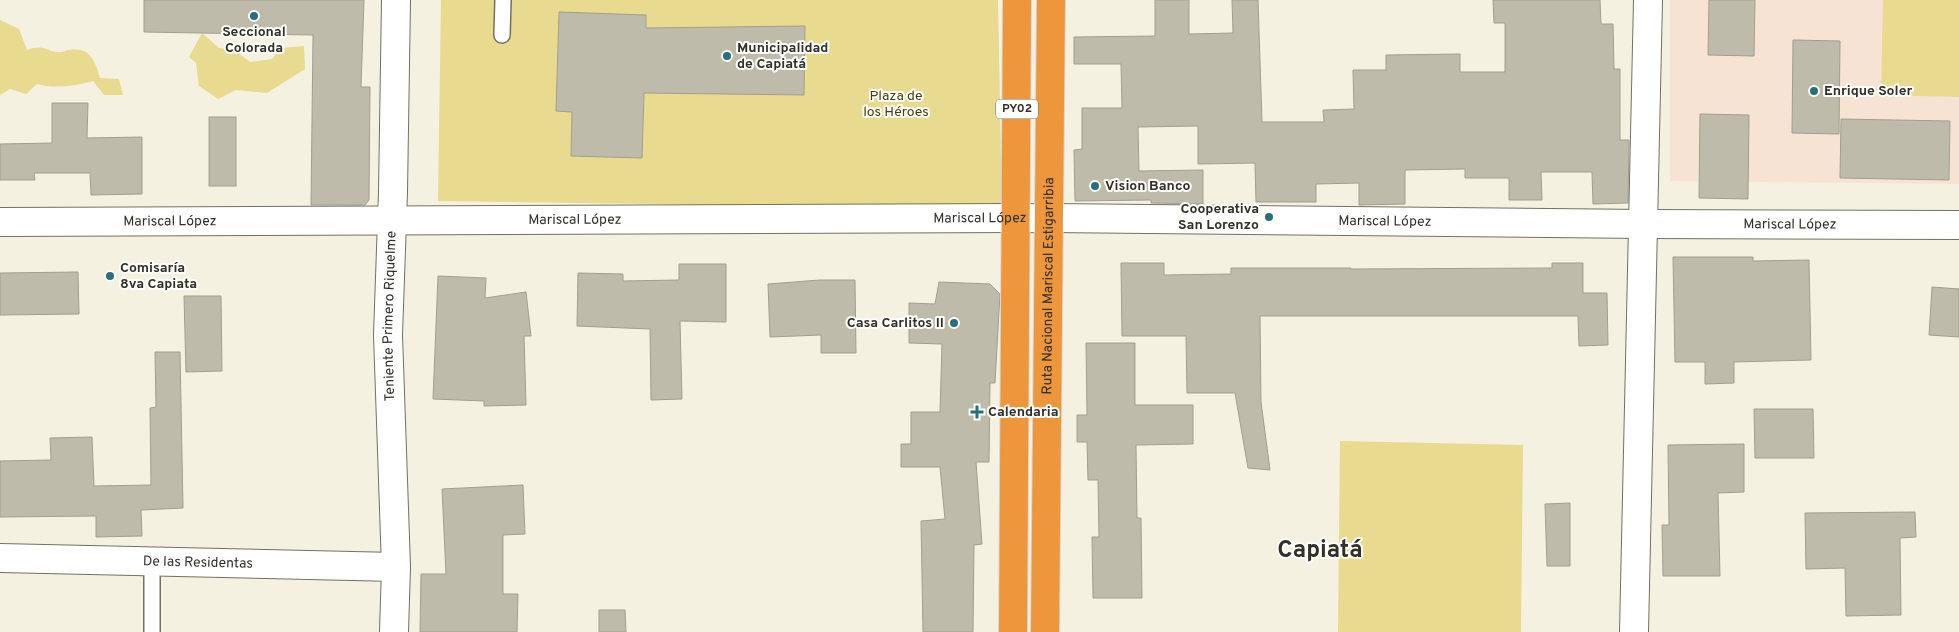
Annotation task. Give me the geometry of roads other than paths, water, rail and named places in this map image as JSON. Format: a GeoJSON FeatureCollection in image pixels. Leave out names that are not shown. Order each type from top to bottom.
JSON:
{"type":"FeatureCollection","features":[{"type":"Feature","properties":{"kind":"highway","name":"PY02"},"geometry":{"type":"LineString","coordinates":[[1013,632],[1017,0]]}},
{"type":"Feature","properties":{"kind":"highway","name":"Ruta Nacional Mariscal Estigarribia"},"geometry":{"type":"LineString","coordinates":[[1045,632],[1051,0]]}},
{"type":"Feature","properties":{"kind":"street","name":"Teniente Primero Riquelme"},"geometry":{"type":"LineString","coordinates":[[394,632],[396,566],[388,335],[396,0]]}},
{"type":"Feature","properties":{"kind":"street"},"geometry":{"type":"LineString","coordinates":[[1634,632],[1645,224],[1648,0]]}},
{"type":"Feature","properties":{"kind":"street","name":"Mariscal López"},"geometry":{"type":"LineString","coordinates":[[0,222],[1050,218],[1959,225]]}},
{"type":"Feature","properties":{"kind":"street","name":"De las Residentas"},"geometry":{"type":"LineString","coordinates":[[0,558],[396,566]]}},
{"type":"Feature","properties":{"kind":"lane"},"geometry":{"type":"LineString","coordinates":[[502,35],[503,0]]}},
{"type":"Feature","properties":{"kind":"lane"},"geometry":{"type":"LineString","coordinates":[[152,561],[152,632]]}},
{"type":"Feature","properties":{"kind":"place","name":"Seccional Colorada"},"geometry":{"type":"Point","coordinates":[254,16]}},
{"type":"Feature","properties":{"kind":"place","name":"Municipalidad de Capiatá"},"geometry":{"type":"Point","coordinates":[727,56]}},
{"type":"Feature","properties":{"kind":"place","name":"Enrique Soler"},"geometry":{"type":"Point","coordinates":[1814,91]}},
{"type":"Feature","properties":{"kind":"place","name":"Vision Banco"},"geometry":{"type":"Point","coordinates":[1095,186]}},
{"type":"Feature","properties":{"kind":"place","name":"Cooperativa San Lorenzo"},"geometry":{"type":"Point","coordinates":[1269,217]}},
{"type":"Feature","properties":{"kind":"place","name":"Comisaría 8va Capiata"},"geometry":{"type":"Point","coordinates":[110,276]}},
{"type":"Feature","properties":{"kind":"place","name":"Casa Carlitos II"},"geometry":{"type":"Point","coordinates":[954,323]}},
{"type":"Feature","properties":{"kind":"place","name":"Calendaria"},"geometry":{"type":"Point","coordinates":[977,412]}},
{"type":"Feature","properties":{"kind":"district","name":"Capiatá"},"geometry":{"type":"Point","coordinates":[1320,551]}},
{"type":"Feature","properties":{"kind":"park label","name":"Plaza de los Héroes"},"geometry":{"type":"Point","coordinates":[896,104]}}]}
